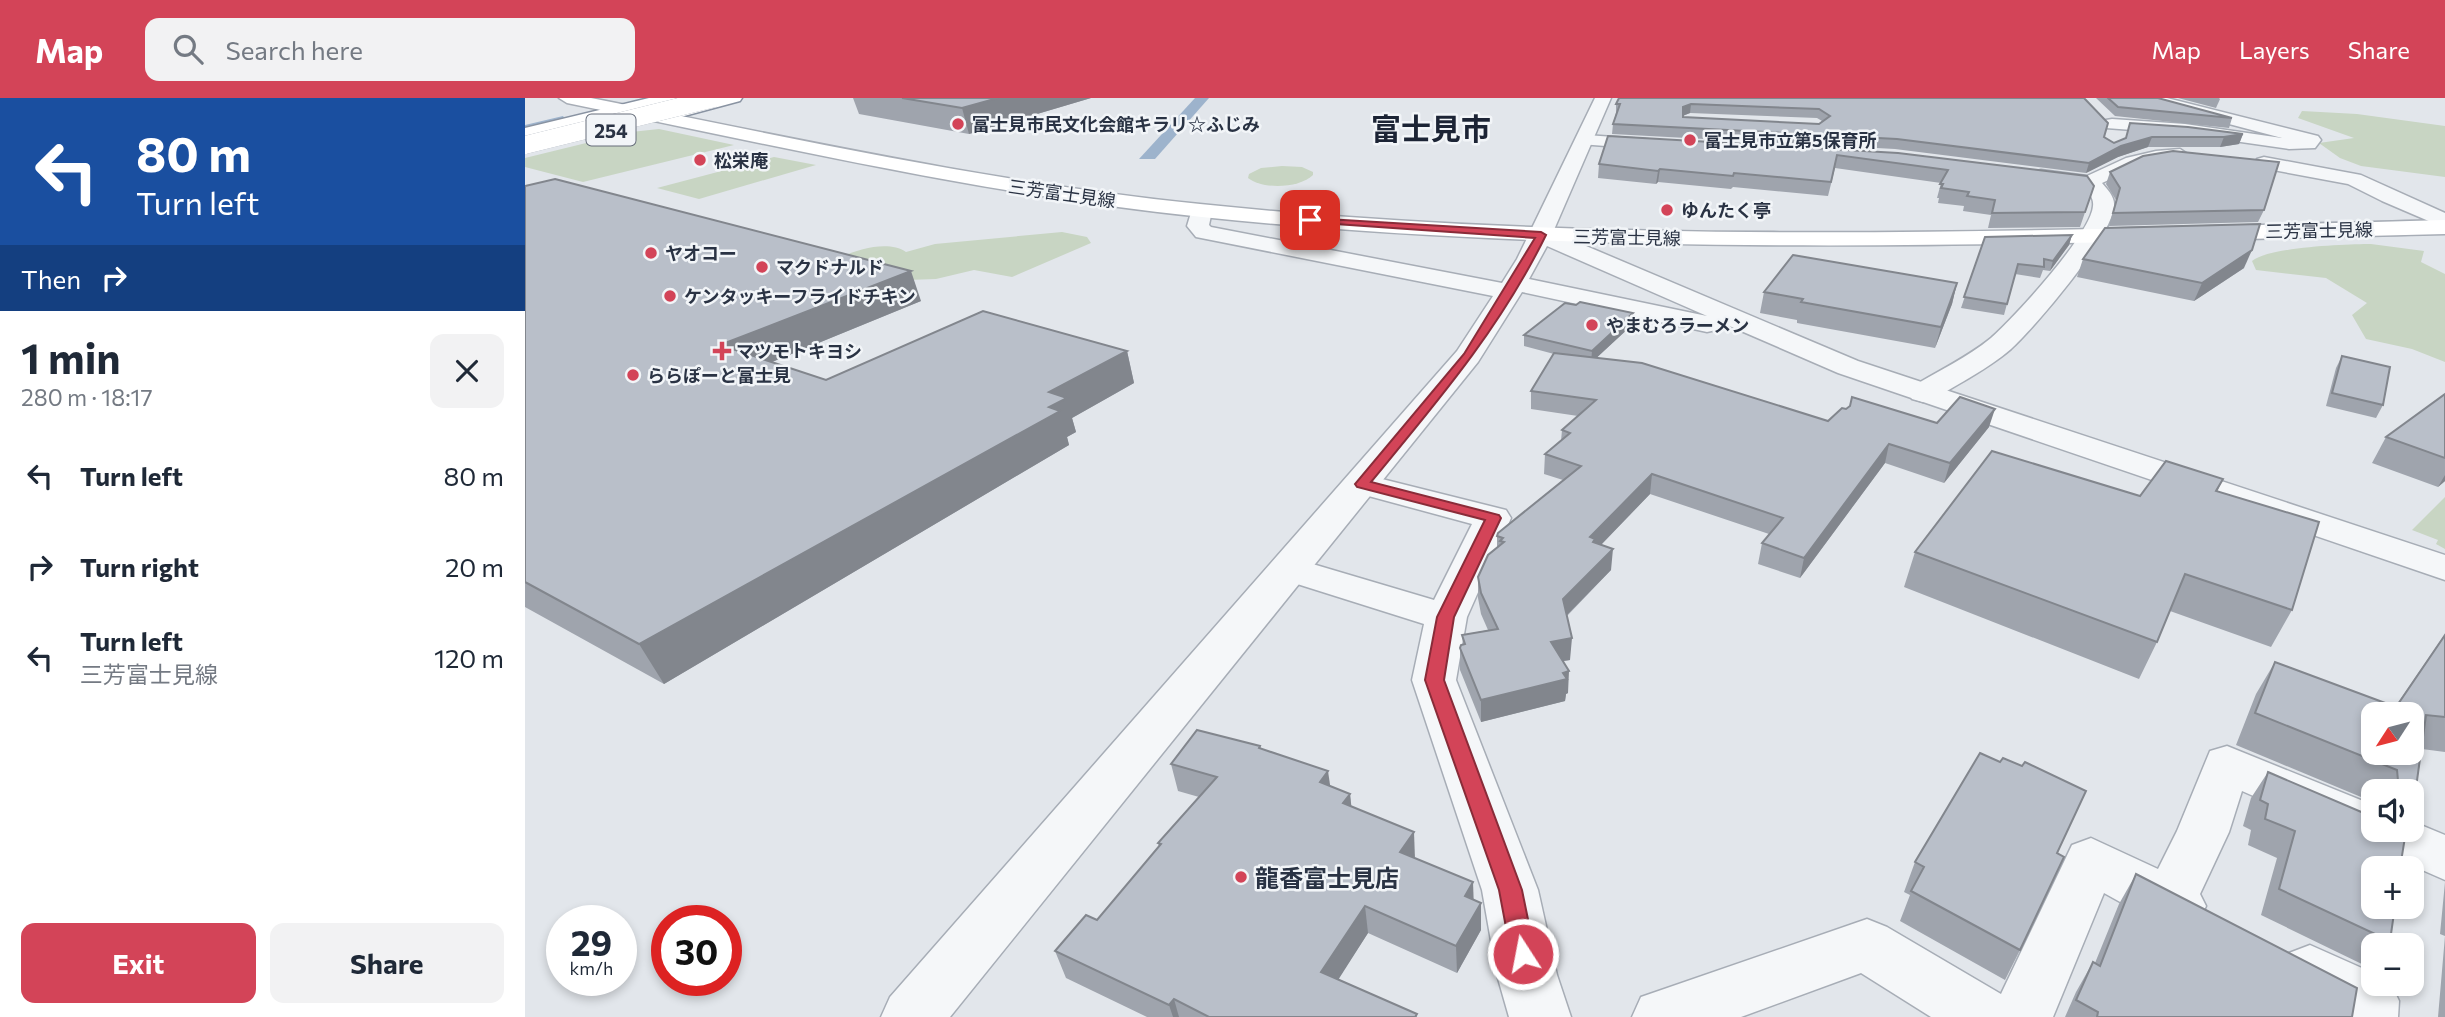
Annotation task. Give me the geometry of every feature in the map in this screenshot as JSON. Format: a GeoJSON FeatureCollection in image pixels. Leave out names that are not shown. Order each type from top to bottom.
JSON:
{"type":"FeatureCollection","features":[{"type":"Feature","properties":{"kind":"main road","name":"三芳富士見線"},"geometry":{"type":"LineString","coordinates":[[567,98],[990,183],[1201,211],[1371,225],[1541,235],[1747,240],[2445,227]]}},
{"type":"Feature","properties":{"kind":"main road","name":"254"},"geometry":{"type":"LineString","coordinates":[[525,135],[668,98]]}},
{"type":"Feature","properties":{"kind":"main road","name":"254"},"geometry":{"type":"LineString","coordinates":[[525,135],[689,98]]}},
{"type":"Feature","properties":{"kind":"main road","name":"254"},"geometry":{"type":"LineString","coordinates":[[525,145],[715,98]]}},
{"type":"Feature","properties":{"kind":"main road","name":"254"},"geometry":{"type":"LineString","coordinates":[[525,151],[734,98]]}},
{"type":"Feature","properties":{"kind":"street"},"geometry":{"type":"LineString","coordinates":[[2118,145],[2185,129],[2289,144],[2309,144],[2312,140],[2148,98]]}},
{"type":"Feature","properties":{"kind":"street"},"geometry":{"type":"LineString","coordinates":[[2179,105],[2233,108],[2225,98]]}},
{"type":"Feature","properties":{"kind":"street"},"geometry":{"type":"LineString","coordinates":[[912,1017],[1468,356],[1541,235],[1603,110]]}},
{"type":"Feature","properties":{"kind":"street"},"geometry":{"type":"LineString","coordinates":[[2097,110],[2118,145],[2150,156],[2193,155]]}},
{"type":"Feature","properties":{"kind":"street"},"geometry":{"type":"LineString","coordinates":[[1586,140],[1675,146]]}},
{"type":"Feature","properties":{"kind":"street"},"geometry":{"type":"LineString","coordinates":[[2027,174],[2089,182],[2113,168],[2118,145]]}},
{"type":"Feature","properties":{"kind":"street"},"geometry":{"type":"LineString","coordinates":[[2248,160],[2316,170],[2354,179],[2445,221]]}},
{"type":"Feature","properties":{"kind":"street"},"geometry":{"type":"LineString","coordinates":[[1923,393],[2000,344],[2055,287],[2100,220],[2103,205],[2101,194],[2089,182]]}},
{"type":"Feature","properties":{"kind":"street"},"geometry":{"type":"LineString","coordinates":[[2412,207],[2445,204]]}},
{"type":"Feature","properties":{"kind":"street"},"geometry":{"type":"LineString","coordinates":[[1201,211],[1198,226],[1204,232],[1767,333]]}},
{"type":"Feature","properties":{"kind":"street"},"geometry":{"type":"LineString","coordinates":[[1541,235],[1847,367],[2445,568]]}},
{"type":"Feature","properties":{"kind":"street"},"geometry":{"type":"LineString","coordinates":[[1362,484],[1493,518],[1446,617],[1434,680],[1510,890],[1527,975],[1540,1017]]}},
{"type":"Feature","properties":{"kind":"street"},"geometry":{"type":"LineString","coordinates":[[1289,569],[1446,617]]}},
{"type":"Feature","properties":{"kind":"street"},"geometry":{"type":"LineString","coordinates":[[2169,901],[2203,832],[2227,764],[2361,822]]}},
{"type":"Feature","properties":{"kind":"street"},"geometry":{"type":"LineString","coordinates":[[2407,842],[2445,858]]}},
{"type":"Feature","properties":{"kind":"street"},"geometry":{"type":"LineString","coordinates":[[2022,1017],[2091,860],[2219,926]]}},
{"type":"Feature","properties":{"kind":"street"},"geometry":{"type":"LineString","coordinates":[[1663,1017],[1867,945],[1984,1017]]}},
{"type":"Feature","properties":{"kind":"street"},"geometry":{"type":"LineString","coordinates":[[2269,951],[2369,1001],[2367,1017]]}},
{"type":"Feature","properties":{"kind":"green space"},"geometry":{"type":"Polygon","coordinates":[[[2302,111],[2357,114],[2445,126],[2445,177],[2361,166],[2340,158],[2319,143],[2354,138],[2298,118],[2302,111]]]}},
{"type":"Feature","properties":{"kind":"green space"},"geometry":{"type":"Polygon","coordinates":[[[659,129],[734,145],[583,182],[525,167],[525,158],[631,132],[659,129]]]}},
{"type":"Feature","properties":{"kind":"green space"},"geometry":{"type":"Polygon","coordinates":[[[774,157],[816,165],[699,199],[657,188],[774,157]]]}},
{"type":"Feature","properties":{"kind":"green space"},"geometry":{"type":"Polygon","coordinates":[[[1302,167],[1313,172],[1313,175],[1299,183],[1281,186],[1263,184],[1248,178],[1249,174],[1261,168],[1302,167]]]}},
{"type":"Feature","properties":{"kind":"green space"},"geometry":{"type":"Polygon","coordinates":[[[1062,232],[1087,237],[1091,243],[1012,277],[974,270],[936,279],[907,280],[888,268],[889,264],[879,267],[844,256],[859,250],[884,246],[906,252],[935,244],[1062,232]]]}},
{"type":"Feature","properties":{"kind":"green space"},"geometry":{"type":"Polygon","coordinates":[[[2371,244],[2424,251],[2421,262],[2445,274],[2445,362],[2412,349],[2366,339],[2352,315],[2367,303],[2326,278],[2256,270],[2252,261],[2274,252],[2291,249],[2371,244]]]}},
{"type":"Feature","properties":{"kind":"green space"},"geometry":{"type":"Polygon","coordinates":[[[2445,497],[2445,549],[2436,544],[2438,540],[2412,530],[2445,497]]]}},
{"type":"Feature","properties":{"kind":"water"},"geometry":{"type":"Polygon","coordinates":[[[1195,98],[1209,98],[1155,159],[1139,159],[1195,98]]]}},
{"type":"Feature","properties":{"kind":"building"},"geometry":{"type":"Polygon","coordinates":[[[902,98],[998,98],[962,108],[902,98]]]}},
{"type":"Feature","properties":{"kind":"building"},"geometry":{"type":"Polygon","coordinates":[[[1619,98],[2084,98],[2108,123],[2104,137],[2114,143],[2126,138],[2130,123],[2243,134],[2224,137],[2152,137],[2121,146],[2089,163],[1897,139],[1613,124],[1620,104],[1616,104],[1619,98]],[[1691,104],[1683,107],[1683,117],[1819,124],[1830,116],[1819,109],[1691,104]]]}},
{"type":"Feature","properties":{"kind":"building"},"geometry":{"type":"Polygon","coordinates":[[[2108,98],[2158,98],[2232,118],[2118,107],[2108,98]]]}},
{"type":"Feature","properties":{"kind":"building"},"geometry":{"type":"Polygon","coordinates":[[[1608,136],[1898,153],[2087,176],[2094,186],[2085,212],[1992,213],[1995,200],[1967,196],[1969,192],[1941,188],[1943,184],[1940,184],[1948,170],[1837,155],[1831,182],[1734,173],[1733,176],[1660,169],[1658,171],[1599,164],[1608,136]]]}},
{"type":"Feature","properties":{"kind":"building"},"geometry":{"type":"Polygon","coordinates":[[[2173,151],[2279,162],[2264,210],[2113,213],[2120,188],[2110,172],[2143,156],[2173,151]]]}},
{"type":"Feature","properties":{"kind":"building"},"geometry":{"type":"Polygon","coordinates":[[[555,179],[911,271],[720,345],[826,380],[983,311],[1127,351],[1049,392],[1067,398],[1049,407],[1060,411],[639,644],[525,582],[525,186],[555,179]]]}},
{"type":"Feature","properties":{"kind":"building"},"geometry":{"type":"Polygon","coordinates":[[[2260,224],[2252,250],[2202,283],[2083,259],[2105,228],[2260,224]]]}},
{"type":"Feature","properties":{"kind":"building"},"geometry":{"type":"Polygon","coordinates":[[[2072,235],[2053,261],[2044,259],[2044,267],[2018,264],[2007,304],[1964,297],[1985,237],[2072,235]]]}},
{"type":"Feature","properties":{"kind":"building"},"geometry":{"type":"Polygon","coordinates":[[[1793,255],[1957,283],[1941,327],[1801,302],[1803,299],[1764,292],[1793,255]]]}},
{"type":"Feature","properties":{"kind":"building"},"geometry":{"type":"Polygon","coordinates":[[[1580,302],[1633,313],[1592,351],[1524,335],[1565,303],[1576,305],[1580,302]]]}},
{"type":"Feature","properties":{"kind":"building"},"geometry":{"type":"Polygon","coordinates":[[[1554,353],[1642,363],[1828,421],[1842,408],[1850,406],[1852,397],[1937,423],[1960,397],[1995,409],[1950,463],[1889,444],[1804,558],[1762,543],[1783,518],[1652,474],[1590,537],[1595,539],[1593,542],[1613,549],[1563,599],[1572,638],[1551,642],[1569,671],[1563,673],[1567,679],[1481,700],[1460,648],[1465,644],[1462,635],[1498,629],[1481,593],[1478,577],[1488,555],[1504,542],[1500,541],[1503,538],[1497,536],[1498,533],[1581,466],[1545,454],[1570,433],[1562,430],[1596,400],[1531,391],[1554,353]]]}},
{"type":"Feature","properties":{"kind":"building"},"geometry":{"type":"Polygon","coordinates":[[[2342,356],[2390,367],[2383,405],[2332,393],[2342,356]]]}},
{"type":"Feature","properties":{"kind":"building"},"geometry":{"type":"Polygon","coordinates":[[[2445,394],[2445,458],[2386,437],[2445,394]]]}},
{"type":"Feature","properties":{"kind":"building"},"geometry":{"type":"Polygon","coordinates":[[[1992,451],[2140,496],[2166,461],[2223,479],[2216,491],[2319,522],[2292,610],[2185,574],[2157,642],[1915,552],[1992,451]]]}},
{"type":"Feature","properties":{"kind":"building"},"geometry":{"type":"Polygon","coordinates":[[[2445,635],[2445,717],[2426,715],[2424,730],[2424,702],[2399,702],[2445,635]]]}},
{"type":"Feature","properties":{"kind":"building"},"geometry":{"type":"Polygon","coordinates":[[[2275,662],[2383,702],[2361,702],[2361,756],[2255,713],[2275,662]]]}},
{"type":"Feature","properties":{"kind":"building"},"geometry":{"type":"Polygon","coordinates":[[[1197,730],[1260,746],[1259,748],[1328,771],[1320,782],[1350,794],[1343,803],[1414,832],[1400,852],[1473,882],[1465,896],[1481,903],[1456,946],[1365,906],[1321,972],[1417,1014],[1415,1017],[1209,1017],[1174,999],[1169,1005],[1055,951],[1086,915],[1097,920],[1161,844],[1158,843],[1217,777],[1171,764],[1197,730]]]}},
{"type":"Feature","properties":{"kind":"building"},"geometry":{"type":"Polygon","coordinates":[[[1980,753],[2000,762],[2003,758],[2022,766],[2025,762],[2086,791],[2057,853],[2064,857],[2020,950],[1911,891],[1924,867],[1915,862],[1980,753]]]}},
{"type":"Feature","properties":{"kind":"building"},"geometry":{"type":"Polygon","coordinates":[[[2385,765],[2419,765],[2417,779],[2398,779],[2397,770],[2385,765]]]}},
{"type":"Feature","properties":{"kind":"building"},"geometry":{"type":"Polygon","coordinates":[[[2268,772],[2361,812],[2361,842],[2404,842],[2402,856],[2361,856],[2361,919],[2393,919],[2391,933],[2373,933],[2279,889],[2295,831],[2265,819],[2268,804],[2260,800],[2268,772]]]}},
{"type":"Feature","properties":{"kind":"building"},"geometry":{"type":"Polygon","coordinates":[[[2136,874],[2357,988],[2352,1017],[2097,1017],[2098,1012],[2076,1000],[2093,962],[2100,966],[2136,874]]]}},
{"type":"Feature","properties":{"kind":"waterway"},"geometry":{"type":"LineString","coordinates":[[525,127],[563,118]]}},
{"type":"Feature","properties":{"kind":"place","name":"富士見市民文化会館キラリ☆ふじみ"},"geometry":{"type":"Point","coordinates":[958,124]}},
{"type":"Feature","properties":{"kind":"place","name":"富士見市立第5保育所"},"geometry":{"type":"Point","coordinates":[1690,140]}},
{"type":"Feature","properties":{"kind":"place","name":"松栄庵"},"geometry":{"type":"Point","coordinates":[700,160]}},
{"type":"Feature","properties":{"kind":"place","name":"ゆんたく亭"},"geometry":{"type":"Point","coordinates":[1667,210]}},
{"type":"Feature","properties":{"kind":"place","name":"ヤオコー"},"geometry":{"type":"Point","coordinates":[651,253]}},
{"type":"Feature","properties":{"kind":"place","name":"マクドナルド"},"geometry":{"type":"Point","coordinates":[762,267]}},
{"type":"Feature","properties":{"kind":"place","name":"ケンタッキーフライドチキン"},"geometry":{"type":"Point","coordinates":[670,296]}},
{"type":"Feature","properties":{"kind":"place","name":"やまむろラーメン"},"geometry":{"type":"Point","coordinates":[1592,325]}},
{"type":"Feature","properties":{"kind":"place","name":"マツモトキヨシ"},"geometry":{"type":"Point","coordinates":[722,351]}},
{"type":"Feature","properties":{"kind":"place","name":"ららぽーと富士見"},"geometry":{"type":"Point","coordinates":[633,375]}},
{"type":"Feature","properties":{"kind":"place","name":"龍香富士見店"},"geometry":{"type":"Point","coordinates":[1241,877]}},
{"type":"Feature","properties":{"kind":"district","name":"富士見市"},"geometry":{"type":"Point","coordinates":[1431,127]}},
{"type":"Feature","properties":{"kind":"route"},"geometry":{"type":"LineString","coordinates":[[1310,220],[1541,235],[1529,259],[1468,356],[1362,484],[1493,518],[1446,617],[1434,680],[1510,890],[1523,954]]}}]}
